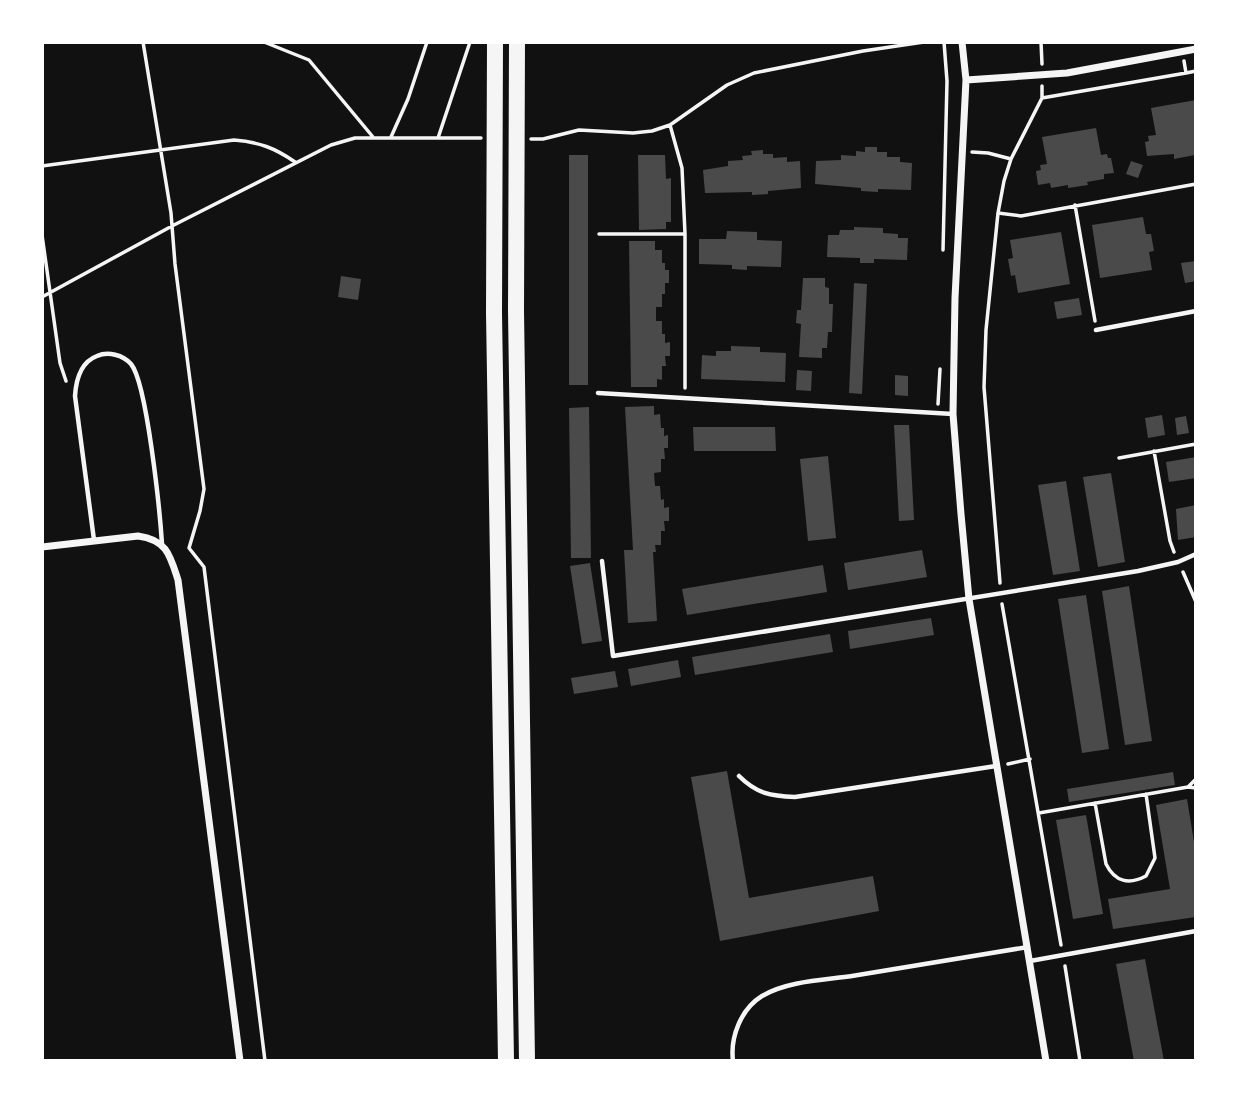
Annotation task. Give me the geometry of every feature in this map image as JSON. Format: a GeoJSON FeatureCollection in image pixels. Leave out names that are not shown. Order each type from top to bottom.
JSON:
{"type":"FeatureCollection","features":[{"type":"Feature","properties":{"kind":"highway"},"geometry":{"type":"LineString","coordinates":[[495,42],[494,313],[506,1061]]}},
{"type":"Feature","properties":{"kind":"highway"},"geometry":{"type":"LineString","coordinates":[[517,42],[516,297],[527,1061]]}},
{"type":"Feature","properties":{"kind":"street"},"geometry":{"type":"LineString","coordinates":[[962,42],[966,80],[955,298],[953,414],[969,599],[1046,1061]]}},
{"type":"Feature","properties":{"kind":"street"},"geometry":{"type":"LineString","coordinates":[[966,80],[1042,76],[1196,49]]}},
{"type":"Feature","properties":{"kind":"street"},"geometry":{"type":"LineString","coordinates":[[42,547],[138,536],[151,538],[162,544],[173,564],[178,580],[240,1061]]}},
{"type":"Feature","properties":{"kind":"lane"},"geometry":{"type":"LineString","coordinates":[[1097,330],[1196,312]]}},
{"type":"Feature","properties":{"kind":"lane"},"geometry":{"type":"LineString","coordinates":[[94,540],[75,396],[76,383],[82,369],[99,355],[123,357],[136,371],[146,412],[162,544]]}},
{"type":"Feature","properties":{"kind":"lane"},"geometry":{"type":"LineString","coordinates":[[598,393],[953,414]]}},
{"type":"Feature","properties":{"kind":"lane"},"geometry":{"type":"LineString","coordinates":[[602,561],[613,656],[1000,594],[1178,562],[1196,554]]}},
{"type":"Feature","properties":{"kind":"lane"},"geometry":{"type":"LineString","coordinates":[[739,776],[760,793],[795,797],[996,766]]}},
{"type":"Feature","properties":{"kind":"lane"},"geometry":{"type":"LineString","coordinates":[[1030,961],[1196,931]]}},
{"type":"Feature","properties":{"kind":"lane"},"geometry":{"type":"LineString","coordinates":[[733,1061],[736,1031],[745,1011],[763,996],[806,983],[1028,947]]}},
{"type":"Feature","properties":{"kind":"path"},"geometry":{"type":"LineString","coordinates":[[145,42],[172,226],[204,489],[189,548],[204,568],[265,1061]]}},
{"type":"Feature","properties":{"kind":"path"},"geometry":{"type":"LineString","coordinates":[[264,42],[309,60],[373,137]]}},
{"type":"Feature","properties":{"kind":"path"},"geometry":{"type":"LineString","coordinates":[[438,138],[470,42]]}},
{"type":"Feature","properties":{"kind":"path"},"geometry":{"type":"LineString","coordinates":[[530,139],[543,139],[579,130],[632,133],[652,131],[670,125],[718,91],[754,73],[924,42]]}},
{"type":"Feature","properties":{"kind":"path"},"geometry":{"type":"LineString","coordinates":[[943,261],[947,92],[944,42]]}},
{"type":"Feature","properties":{"kind":"path"},"geometry":{"type":"LineString","coordinates":[[1041,42],[1042,99],[1011,159],[998,213],[986,330],[984,387],[1000,594],[1080,1061]]}},
{"type":"Feature","properties":{"kind":"path"},"geometry":{"type":"LineString","coordinates":[[391,137],[408,99],[425,44]]}},
{"type":"Feature","properties":{"kind":"path"},"geometry":{"type":"LineString","coordinates":[[1042,99],[1186,73]]}},
{"type":"Feature","properties":{"kind":"path"},"geometry":{"type":"LineString","coordinates":[[670,125],[682,168],[685,234],[685,397]]}},
{"type":"Feature","properties":{"kind":"path"},"geometry":{"type":"LineString","coordinates":[[42,297],[172,226],[331,145],[355,138],[373,137],[490,138]]}},
{"type":"Feature","properties":{"kind":"path"},"geometry":{"type":"LineString","coordinates":[[42,166],[234,141],[252,141],[273,147],[296,163]]}},
{"type":"Feature","properties":{"kind":"path"},"geometry":{"type":"LineString","coordinates":[[988,153],[1011,159]]}},
{"type":"Feature","properties":{"kind":"path"},"geometry":{"type":"LineString","coordinates":[[998,213],[1021,216],[1196,184]]}},
{"type":"Feature","properties":{"kind":"path"},"geometry":{"type":"LineString","coordinates":[[1075,205],[1097,330]]}},
{"type":"Feature","properties":{"kind":"path"},"geometry":{"type":"LineString","coordinates":[[599,234],[685,234]]}},
{"type":"Feature","properties":{"kind":"path"},"geometry":{"type":"LineString","coordinates":[[42,235],[61,369],[75,396]]}},
{"type":"Feature","properties":{"kind":"path"},"geometry":{"type":"LineString","coordinates":[[938,412],[940,363]]}},
{"type":"Feature","properties":{"kind":"path"},"geometry":{"type":"LineString","coordinates":[[1119,458],[1196,444]]}},
{"type":"Feature","properties":{"kind":"path"},"geometry":{"type":"LineString","coordinates":[[1154,451],[1170,541],[1196,602]]}},
{"type":"Feature","properties":{"kind":"path"},"geometry":{"type":"LineString","coordinates":[[996,766],[1030,760]]}},
{"type":"Feature","properties":{"kind":"path"},"geometry":{"type":"LineString","coordinates":[[1188,787],[1196,779]]}},
{"type":"Feature","properties":{"kind":"path"},"geometry":{"type":"LineString","coordinates":[[1038,813],[1188,787],[1196,788]]}},
{"type":"Feature","properties":{"kind":"path"},"geometry":{"type":"LineString","coordinates":[[1095,803],[1105,864],[1118,880],[1128,882],[1146,876],[1155,858],[1146,794]]}},
{"type":"Feature","properties":{"kind":"building"},"geometry":{"type":"Polygon","coordinates":[[[1196,100],[1195,155],[1174,159],[1174,154],[1147,156],[1145,142],[1149,141],[1148,136],[1156,135],[1151,108],[1196,100]]]}},
{"type":"Feature","properties":{"kind":"building"},"geometry":{"type":"Polygon","coordinates":[[[1096,128],[1101,155],[1107,154],[1108,158],[1111,158],[1114,173],[1104,174],[1104,179],[1087,182],[1088,185],[1051,188],[1050,183],[1038,185],[1036,171],[1041,170],[1040,165],[1047,164],[1042,137],[1096,128]]]}},
{"type":"Feature","properties":{"kind":"building"},"geometry":{"type":"Polygon","coordinates":[[[865,147],[877,147],[877,152],[887,152],[887,157],[900,157],[900,162],[912,163],[911,190],[861,191],[861,188],[815,184],[816,161],[841,160],[841,155],[856,156],[856,151],[865,152],[865,147]]]}},
{"type":"Feature","properties":{"kind":"building"},"geometry":{"type":"Polygon","coordinates":[[[763,150],[763,154],[773,154],[773,158],[787,157],[787,162],[800,161],[801,188],[752,195],[752,192],[705,193],[703,170],[728,166],[728,161],[743,160],[742,156],[752,155],[751,151],[763,150]]]}},
{"type":"Feature","properties":{"kind":"building"},"geometry":{"type":"Polygon","coordinates":[[[569,155],[588,155],[588,385],[569,385],[569,155]]]}},
{"type":"Feature","properties":{"kind":"building"},"geometry":{"type":"Polygon","coordinates":[[[638,155],[665,155],[666,179],[671,178],[671,222],[666,222],[666,229],[639,230],[638,155]]]}},
{"type":"Feature","properties":{"kind":"building"},"geometry":{"type":"Polygon","coordinates":[[[1131,161],[1143,165],[1138,178],[1126,174],[1131,161]]]}},
{"type":"Feature","properties":{"kind":"building"},"geometry":{"type":"Polygon","coordinates":[[[1143,217],[1146,234],[1151,234],[1154,251],[1149,252],[1152,270],[1100,278],[1092,225],[1143,217]]]}},
{"type":"Feature","properties":{"kind":"building"},"geometry":{"type":"Polygon","coordinates":[[[854,227],[883,228],[883,233],[908,238],[907,260],[874,259],[874,263],[860,263],[860,258],[827,257],[828,235],[839,235],[840,230],[854,230],[854,227]]]}},
{"type":"Feature","properties":{"kind":"building"},"geometry":{"type":"Polygon","coordinates":[[[727,231],[757,232],[757,240],[782,241],[781,267],[747,266],[747,270],[732,269],[732,265],[699,264],[699,239],[726,239],[727,231]]]}},
{"type":"Feature","properties":{"kind":"building"},"geometry":{"type":"Polygon","coordinates":[[[1061,232],[1070,284],[1018,293],[1015,275],[1011,276],[1008,259],[1013,258],[1010,240],[1061,232]]]}},
{"type":"Feature","properties":{"kind":"building"},"geometry":{"type":"Polygon","coordinates":[[[629,241],[655,241],[655,250],[662,250],[662,263],[665,263],[665,270],[669,270],[669,283],[665,283],[665,294],[662,294],[662,307],[656,307],[656,321],[662,321],[665,343],[670,342],[670,356],[665,356],[666,366],[662,366],[662,380],[657,379],[657,387],[631,387],[629,241]]]}},
{"type":"Feature","properties":{"kind":"building"},"geometry":{"type":"Polygon","coordinates":[[[1196,261],[1196,281],[1185,283],[1181,263],[1196,261]]]}},
{"type":"Feature","properties":{"kind":"building"},"geometry":{"type":"Polygon","coordinates":[[[341,276],[361,279],[358,300],[338,297],[341,276]]]}},
{"type":"Feature","properties":{"kind":"building"},"geometry":{"type":"Polygon","coordinates":[[[803,278],[825,278],[825,287],[829,288],[829,304],[833,304],[832,332],[828,332],[827,348],[822,348],[822,358],[799,357],[801,324],[796,323],[797,310],[801,310],[803,278]]]}},
{"type":"Feature","properties":{"kind":"building"},"geometry":{"type":"Polygon","coordinates":[[[854,283],[867,284],[862,394],[849,393],[854,283]]]}},
{"type":"Feature","properties":{"kind":"building"},"geometry":{"type":"Polygon","coordinates":[[[1079,298],[1082,315],[1057,319],[1054,302],[1079,298]]]}},
{"type":"Feature","properties":{"kind":"building"},"geometry":{"type":"Polygon","coordinates":[[[731,346],[760,347],[760,352],[786,353],[785,382],[701,379],[702,355],[716,356],[716,351],[731,351],[731,346]]]}},
{"type":"Feature","properties":{"kind":"building"},"geometry":{"type":"Polygon","coordinates":[[[797,370],[812,371],[811,391],[796,390],[797,370]]]}},
{"type":"Feature","properties":{"kind":"building"},"geometry":{"type":"Polygon","coordinates":[[[895,375],[908,376],[908,396],[895,395],[895,375]]]}},
{"type":"Feature","properties":{"kind":"building"},"geometry":{"type":"Polygon","coordinates":[[[654,406],[654,415],[660,414],[664,436],[668,435],[668,448],[664,448],[665,459],[661,459],[661,472],[654,473],[655,486],[660,486],[664,508],[669,507],[669,521],[664,521],[665,531],[661,531],[661,545],[655,545],[656,552],[653,552],[657,621],[628,623],[624,550],[633,550],[625,407],[654,406]]]}},
{"type":"Feature","properties":{"kind":"building"},"geometry":{"type":"Polygon","coordinates":[[[589,407],[591,558],[571,558],[569,408],[589,407]]]}},
{"type":"Feature","properties":{"kind":"building"},"geometry":{"type":"Polygon","coordinates":[[[1162,415],[1165,435],[1148,438],[1145,418],[1162,415]]]}},
{"type":"Feature","properties":{"kind":"building"},"geometry":{"type":"Polygon","coordinates":[[[1186,416],[1189,433],[1177,435],[1175,418],[1186,416]]]}},
{"type":"Feature","properties":{"kind":"building"},"geometry":{"type":"Polygon","coordinates":[[[894,425],[909,425],[914,520],[899,521],[894,425]]]}},
{"type":"Feature","properties":{"kind":"building"},"geometry":{"type":"Polygon","coordinates":[[[693,427],[775,427],[776,451],[694,451],[693,427]]]}},
{"type":"Feature","properties":{"kind":"building"},"geometry":{"type":"Polygon","coordinates":[[[828,456],[836,538],[808,541],[800,459],[828,456]]]}},
{"type":"Feature","properties":{"kind":"building"},"geometry":{"type":"Polygon","coordinates":[[[1196,457],[1196,478],[1169,482],[1166,462],[1196,457]]]}},
{"type":"Feature","properties":{"kind":"building"},"geometry":{"type":"Polygon","coordinates":[[[1111,473],[1125,562],[1098,567],[1083,477],[1111,473]]]}},
{"type":"Feature","properties":{"kind":"building"},"geometry":{"type":"Polygon","coordinates":[[[1066,481],[1080,571],[1053,575],[1038,485],[1066,481]]]}},
{"type":"Feature","properties":{"kind":"building"},"geometry":{"type":"Polygon","coordinates":[[[1196,505],[1196,537],[1178,540],[1176,509],[1196,505]]]}},
{"type":"Feature","properties":{"kind":"building"},"geometry":{"type":"Polygon","coordinates":[[[922,550],[927,577],[848,590],[844,563],[922,550]]]}},
{"type":"Feature","properties":{"kind":"building"},"geometry":{"type":"Polygon","coordinates":[[[590,563],[602,641],[582,644],[570,566],[590,563]]]}},
{"type":"Feature","properties":{"kind":"building"},"geometry":{"type":"Polygon","coordinates":[[[823,565],[827,592],[687,615],[682,589],[823,565]]]}},
{"type":"Feature","properties":{"kind":"building"},"geometry":{"type":"Polygon","coordinates":[[[1129,586],[1152,741],[1125,745],[1102,591],[1129,586]]]}},
{"type":"Feature","properties":{"kind":"building"},"geometry":{"type":"Polygon","coordinates":[[[1086,595],[1109,749],[1082,753],[1058,599],[1086,595]]]}},
{"type":"Feature","properties":{"kind":"building"},"geometry":{"type":"Polygon","coordinates":[[[931,618],[934,635],[850,649],[848,631],[931,618]]]}},
{"type":"Feature","properties":{"kind":"building"},"geometry":{"type":"Polygon","coordinates":[[[830,634],[833,652],[695,675],[692,657],[830,634]]]}},
{"type":"Feature","properties":{"kind":"building"},"geometry":{"type":"Polygon","coordinates":[[[678,660],[681,677],[631,686],[628,669],[678,660]]]}},
{"type":"Feature","properties":{"kind":"building"},"geometry":{"type":"Polygon","coordinates":[[[615,671],[618,687],[574,694],[571,678],[615,671]]]}},
{"type":"Feature","properties":{"kind":"building"},"geometry":{"type":"Polygon","coordinates":[[[727,771],[749,898],[873,876],[879,911],[720,941],[691,777],[727,771]]]}},
{"type":"Feature","properties":{"kind":"building"},"geometry":{"type":"Polygon","coordinates":[[[1173,772],[1175,785],[1069,802],[1067,789],[1173,772]]]}},
{"type":"Feature","properties":{"kind":"building"},"geometry":{"type":"Polygon","coordinates":[[[1187,799],[1196,854],[1196,917],[1113,929],[1108,899],[1170,889],[1156,805],[1187,799]]]}},
{"type":"Feature","properties":{"kind":"building"},"geometry":{"type":"Polygon","coordinates":[[[1086,815],[1103,914],[1073,919],[1056,820],[1086,815]]]}},
{"type":"Feature","properties":{"kind":"building"},"geometry":{"type":"Polygon","coordinates":[[[1145,959],[1164,1061],[1134,1061],[1116,964],[1145,959]]]}}]}
